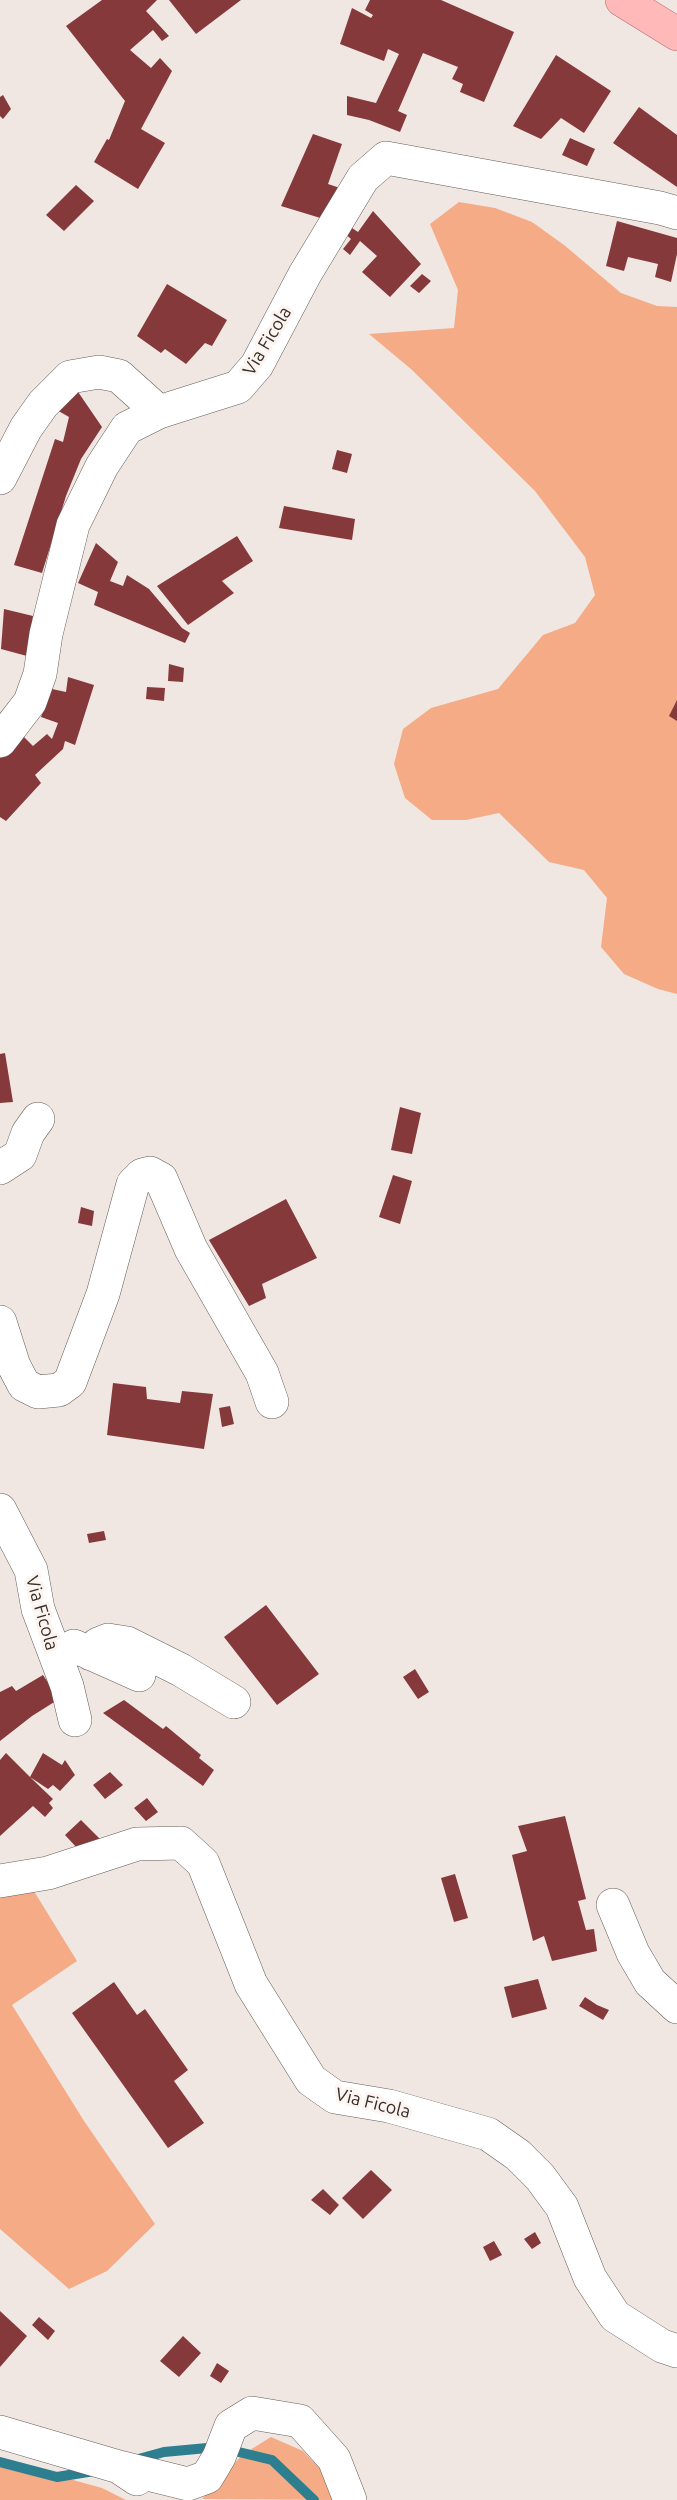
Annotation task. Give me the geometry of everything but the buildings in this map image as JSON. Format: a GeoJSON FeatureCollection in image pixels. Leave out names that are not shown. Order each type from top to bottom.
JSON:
{"type":"FeatureCollection","features":[{"type":"Feature","properties":{"kind":"main road"},"geometry":{"type":"LineString","coordinates":[[622,0],[677,34]]}},
{"type":"Feature","properties":{"kind":"street","name":"Via Ficola"},"geometry":{"type":"LineString","coordinates":[[0,741],[30,702],[40,674],[46,634],[73,525],[102,466],[127,428],[159,412],[238,387],[257,365],[305,274],[363,178],[386,158],[677,213]]}},
{"type":"Feature","properties":{"kind":"street"},"geometry":{"type":"LineString","coordinates":[[0,478],[26,428],[44,404],[70,377],[99,372],[119,376],[159,412]]}},
{"type":"Feature","properties":{"kind":"street"},"geometry":{"type":"LineString","coordinates":[[0,1168],[20,1155],[28,1133],[38,1119]]}},
{"type":"Feature","properties":{"kind":"street"},"geometry":{"type":"LineString","coordinates":[[0,1322],[14,1366],[24,1385],[38,1392],[59,1390],[70,1382],[103,1294],[133,1184],[142,1175],[150,1173],[161,1179],[191,1249],[262,1373],[272,1402]]}},
{"type":"Feature","properties":{"kind":"street","name":"Via Ficola"},"geometry":{"type":"LineString","coordinates":[[0,1510],[31,1570],[38,1609],[67,1686],[75,1720]]}},
{"type":"Feature","properties":{"kind":"street"},"geometry":{"type":"LineString","coordinates":[[91,1653],[98,1644],[108,1640],[127,1643],[181,1670],[234,1702]]}},
{"type":"Feature","properties":{"kind":"street"},"geometry":{"type":"LineString","coordinates":[[49,1643],[71,1645],[139,1675]]}},
{"type":"Feature","properties":{"kind":"street","name":"Via Ficola"},"geometry":{"type":"LineString","coordinates":[[0,1881],[48,1873],[136,1844],[181,1843],[203,1863],[251,1984],[310,2080],[335,2097],[389,2106],[488,2134],[518,2155],[540,2177],[562,2206],[590,2278],[615,2316],[662,2346],[677,2351]]}},
{"type":"Feature","properties":{"kind":"street"},"geometry":{"type":"LineString","coordinates":[[613,1905],[633,1953],[650,1982],[677,2007]]}},
{"type":"Feature","properties":{"kind":"street"},"geometry":{"type":"LineString","coordinates":[[0,2432],[119,2468],[188,2484],[207,2478],[219,2457],[231,2426],[252,2413],[300,2421],[334,2459],[350,2500]]}},
{"type":"Feature","properties":{"kind":"street"},"geometry":{"type":"LineString","coordinates":[[119,2468],[171,2500]]}},
{"type":"Feature","properties":{"kind":"shaded area"},"geometry":{"type":"Polygon","coordinates":[[[459,202],[495,208],[532,222],[564,245],[621,293],[657,306],[677,307],[677,994],[658,989],[624,974],[601,947],[607,898],[584,870],[549,862],[499,813],[466,820],[432,820],[405,798],[394,764],[403,729],[431,708],[498,689],[543,635],[575,623],[595,595],[585,557],[535,491],[411,369],[369,334],[454,328],[458,290],[430,224],[459,202]]]}},
{"type":"Feature","properties":{"kind":"shaded area"},"geometry":{"type":"Polygon","coordinates":[[[32,1888],[77,1961],[12,2005],[84,2121],[155,2224],[107,2271],[69,2289],[0,2229],[0,1894],[32,1888]]]}},
{"type":"Feature","properties":{"kind":"shaded area"},"geometry":{"type":"Polygon","coordinates":[[[271,2437],[303,2451],[328,2477],[336,2500],[202,2499],[242,2455],[271,2437]]]}},
{"type":"Feature","properties":{"kind":"shaded area"},"geometry":{"type":"Polygon","coordinates":[[[0,2460],[102,2488],[126,2500],[0,2500],[0,2460]]]}},
{"type":"Feature","properties":{"kind":"waterway"},"geometry":{"type":"LineString","coordinates":[[135,2460],[164,2452],[218,2447],[272,2460],[314,2500]]}},
{"type":"Feature","properties":{"kind":"waterway"},"geometry":{"type":"LineString","coordinates":[[0,2462],[57,2477],[94,2471]]}}]}
